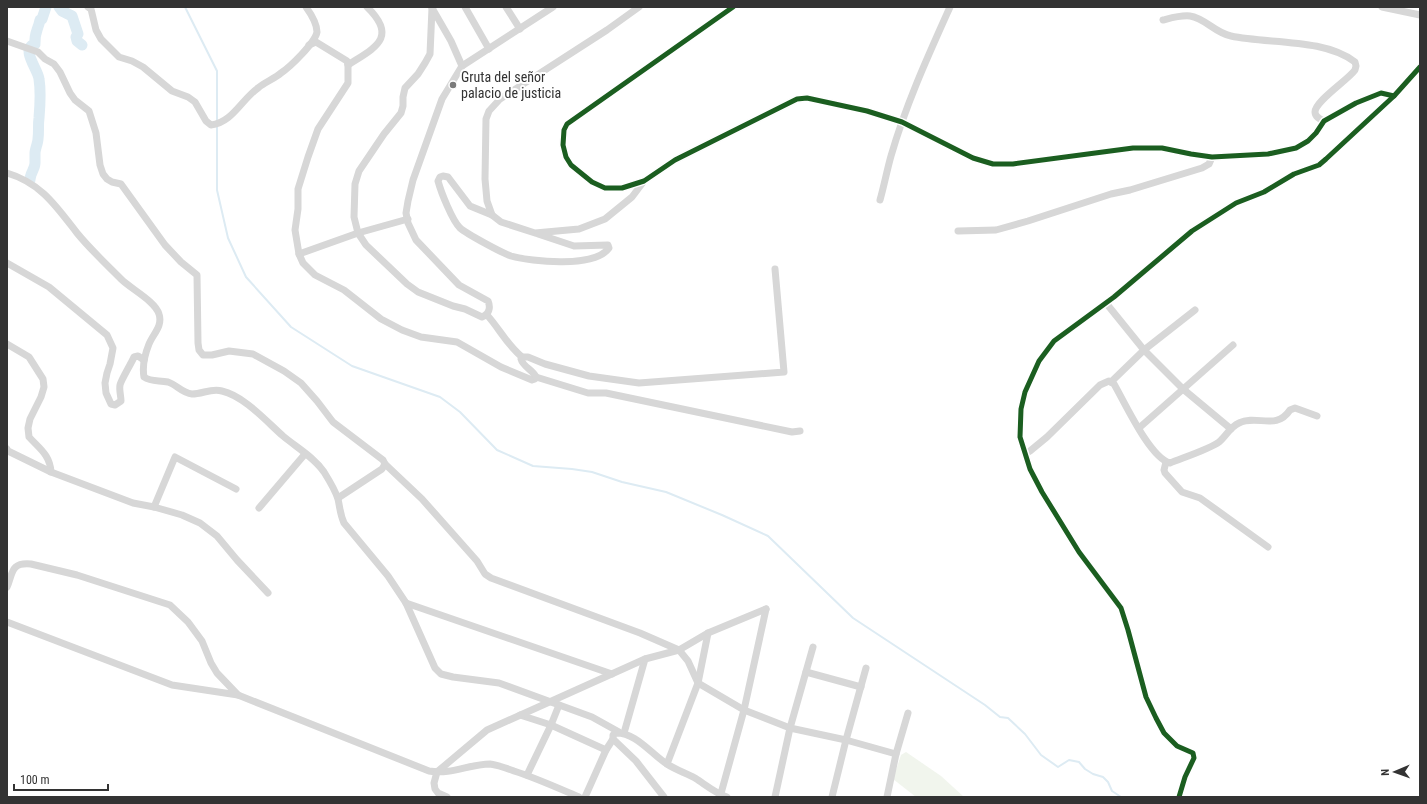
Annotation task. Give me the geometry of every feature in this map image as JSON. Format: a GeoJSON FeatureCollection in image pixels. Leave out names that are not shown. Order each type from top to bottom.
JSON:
{"type":"FeatureCollection","features":[{"type":"Feature","properties":{"kind":"street"},"geometry":{"type":"LineString","coordinates":[[88,7],[91,9],[96,30],[101,39],[119,57],[132,61],[143,67],[172,91],[188,97],[195,102],[206,120],[211,125],[219,124],[232,114],[258,88],[282,73],[302,54],[317,32],[316,24],[306,7]]}},
{"type":"Feature","properties":{"kind":"street"},"geometry":{"type":"LineString","coordinates":[[348,65],[379,44],[382,35],[380,25],[376,17],[367,7]]}},
{"type":"Feature","properties":{"kind":"street"},"geometry":{"type":"LineString","coordinates":[[432,7],[451,41],[462,66]]}},
{"type":"Feature","properties":{"kind":"street"},"geometry":{"type":"LineString","coordinates":[[432,7],[430,54],[418,74],[405,88],[401,113],[384,134],[359,171],[355,184],[354,217],[358,233],[366,245],[396,275],[418,292],[453,306],[465,309],[478,316],[482,317],[487,315]]}},
{"type":"Feature","properties":{"kind":"street"},"geometry":{"type":"LineString","coordinates":[[465,7],[489,49]]}},
{"type":"Feature","properties":{"kind":"street"},"geometry":{"type":"LineString","coordinates":[[506,7],[520,29]]}},
{"type":"Feature","properties":{"kind":"street"},"geometry":{"type":"LineString","coordinates":[[492,215],[487,201],[484,179],[486,119],[489,111],[500,99],[607,30],[639,7]]}},
{"type":"Feature","properties":{"kind":"street"},"geometry":{"type":"LineString","coordinates":[[733,7],[567,124],[564,130],[563,145],[566,157],[571,165],[592,182],[605,188],[622,188],[644,181],[675,160],[797,99],[807,98],[867,111],[902,122],[967,155],[993,164],[1014,164],[1133,148],[1162,148],[1212,157],[1268,154],[1296,148],[1308,141],[1316,133],[1324,120],[1356,103],[1381,93],[1394,96]]}},
{"type":"Feature","properties":{"kind":"street"},"geometry":{"type":"LineString","coordinates":[[880,200],[891,156],[902,122],[920,74],[950,7]]}},
{"type":"Feature","properties":{"kind":"street"},"geometry":{"type":"LineString","coordinates":[[1382,7],[1420,15]]}},
{"type":"Feature","properties":{"kind":"street"},"geometry":{"type":"LineString","coordinates":[[487,315],[490,306],[488,301],[459,285],[416,240],[406,213],[408,201],[413,180],[438,108],[448,88],[462,66],[550,8]]}},
{"type":"Feature","properties":{"kind":"street"},"geometry":{"type":"LineString","coordinates":[[1163,20],[1184,15],[1192,16],[1213,29],[1230,36],[1308,45],[1338,52],[1352,59],[1355,62],[1355,70],[1329,93],[1316,108],[1316,115],[1324,120]]}},
{"type":"Feature","properties":{"kind":"street"},"geometry":{"type":"LineString","coordinates":[[7,41],[38,52],[45,59],[54,64],[75,100],[89,111],[96,133],[100,165],[103,174],[112,182],[121,184],[165,245],[196,275],[199,350],[202,355],[212,355],[229,351],[253,354],[284,371],[301,383],[333,422],[384,460],[384,464],[422,499],[477,561],[485,574],[491,578],[640,633],[678,650],[688,661],[698,683],[744,710],[790,728],[846,740],[896,754]]}},
{"type":"Feature","properties":{"kind":"street"},"geometry":{"type":"LineString","coordinates":[[309,45],[316,42],[347,61],[348,65],[348,83],[318,129],[298,189],[298,209],[295,230],[299,254],[303,263],[314,275],[344,290],[368,310],[395,326],[421,337],[457,342],[501,367],[532,380],[536,378],[588,393],[606,393],[792,432],[800,431]]}},
{"type":"Feature","properties":{"kind":"street"},"geometry":{"type":"LineString","coordinates":[[1179,797],[1185,777],[1194,758],[1193,753],[1177,746],[1164,733],[1146,697],[1121,608],[1080,552],[1046,498],[1030,469],[1020,437],[1021,409],[1025,392],[1039,361],[1054,341],[1169,252],[1192,231],[1236,203],[1264,192],[1294,174],[1319,165],[1336,151],[1394,96],[1420,67]]}},
{"type":"Feature","properties":{"kind":"street"},"geometry":{"type":"LineString","coordinates":[[958,231],[996,230],[1028,221],[1111,194],[1130,190],[1202,168],[1209,164],[1212,157]]}},
{"type":"Feature","properties":{"kind":"street"},"geometry":{"type":"LineString","coordinates":[[7,173],[32,184],[44,193],[61,211],[77,233],[98,257],[158,311],[160,322],[149,343],[144,360],[144,377],[152,381],[168,382],[183,391],[192,394],[200,394],[212,390],[227,392],[247,404],[319,465],[338,498],[340,514],[344,522],[388,576],[406,603],[431,660],[435,668],[441,674],[499,683],[550,702],[592,717],[642,744],[667,764],[723,796],[766,609],[708,633],[678,650],[645,660],[612,674],[550,702],[487,730],[437,772],[434,783],[436,789],[438,793],[448,797]]}},
{"type":"Feature","properties":{"kind":"street"},"geometry":{"type":"LineString","coordinates":[[440,176],[448,177],[470,206],[492,215],[502,222],[574,246],[608,245],[609,248],[603,254],[577,261],[541,261],[510,256],[466,232],[459,226],[440,190],[438,181],[440,176]]}},
{"type":"Feature","properties":{"kind":"street"},"geometry":{"type":"LineString","coordinates":[[535,233],[578,229],[605,219],[632,197],[644,181]]}},
{"type":"Feature","properties":{"kind":"street"},"geometry":{"type":"LineString","coordinates":[[299,254],[358,233],[408,219]]}},
{"type":"Feature","properties":{"kind":"street"},"geometry":{"type":"LineString","coordinates":[[7,263],[49,287],[107,335],[113,348],[105,383],[108,399],[111,404],[115,405],[121,401],[121,381],[129,370],[134,357],[138,356],[144,360]]}},
{"type":"Feature","properties":{"kind":"street"},"geometry":{"type":"LineString","coordinates":[[487,315],[496,325],[513,350],[522,357],[528,357],[545,364],[589,376],[639,383],[784,372],[775,269]]}},
{"type":"Feature","properties":{"kind":"street"},"geometry":{"type":"LineString","coordinates":[[1106,302],[1144,350],[1183,390],[1231,428]]}},
{"type":"Feature","properties":{"kind":"street"},"geometry":{"type":"LineString","coordinates":[[1025,454],[1047,437],[1100,384],[1109,381],[1111,382],[1144,350],[1195,310]]}},
{"type":"Feature","properties":{"kind":"street"},"geometry":{"type":"LineString","coordinates":[[7,344],[29,357],[43,379],[44,387],[30,418],[28,433],[29,437],[46,455],[50,463],[51,472]]}},
{"type":"Feature","properties":{"kind":"street"},"geometry":{"type":"LineString","coordinates":[[1139,428],[1233,345]]}},
{"type":"Feature","properties":{"kind":"street"},"geometry":{"type":"LineString","coordinates":[[522,357],[522,362],[533,372],[536,378]]}},
{"type":"Feature","properties":{"kind":"street"},"geometry":{"type":"LineString","coordinates":[[1111,382],[1114,384],[1139,428],[1156,453],[1166,462],[1170,463],[1214,445],[1239,422],[1280,420],[1290,410],[1295,408],[1317,416]]}},
{"type":"Feature","properties":{"kind":"street"},"geometry":{"type":"LineString","coordinates":[[7,449],[8,451],[51,472],[134,503],[182,515],[200,523],[217,536],[268,593]]}},
{"type":"Feature","properties":{"kind":"street"},"geometry":{"type":"LineString","coordinates":[[259,508],[305,454]]}},
{"type":"Feature","properties":{"kind":"street"},"geometry":{"type":"LineString","coordinates":[[154,507],[175,457],[236,490]]}},
{"type":"Feature","properties":{"kind":"street"},"geometry":{"type":"LineString","coordinates":[[1166,462],[1165,473],[1179,490],[1200,498],[1268,548]]}},
{"type":"Feature","properties":{"kind":"street"},"geometry":{"type":"LineString","coordinates":[[338,498],[382,469],[384,464]]}},
{"type":"Feature","properties":{"kind":"street"},"geometry":{"type":"LineString","coordinates":[[7,587],[11,572],[14,568],[25,563],[77,575],[170,605],[188,622],[202,641],[216,673],[238,695]]}},
{"type":"Feature","properties":{"kind":"street"},"geometry":{"type":"LineString","coordinates":[[406,603],[612,674]]}},
{"type":"Feature","properties":{"kind":"street"},"geometry":{"type":"LineString","coordinates":[[7,622],[172,685],[238,695],[429,771],[437,772],[456,770],[484,764],[492,764],[527,775],[580,797]]}},
{"type":"Feature","properties":{"kind":"street"},"geometry":{"type":"LineString","coordinates":[[667,764],[698,683],[708,633]]}},
{"type":"Feature","properties":{"kind":"street"},"geometry":{"type":"LineString","coordinates":[[776,797],[790,728],[814,647]]}},
{"type":"Feature","properties":{"kind":"street"},"geometry":{"type":"LineString","coordinates":[[621,733],[645,660]]}},
{"type":"Feature","properties":{"kind":"street"},"geometry":{"type":"LineString","coordinates":[[832,797],[866,668]]}},
{"type":"Feature","properties":{"kind":"street"},"geometry":{"type":"LineString","coordinates":[[806,672],[861,687]]}},
{"type":"Feature","properties":{"kind":"street"},"geometry":{"type":"LineString","coordinates":[[527,775],[551,726],[559,705]]}},
{"type":"Feature","properties":{"kind":"street"},"geometry":{"type":"LineString","coordinates":[[887,797],[896,754],[908,713]]}},
{"type":"Feature","properties":{"kind":"street"},"geometry":{"type":"LineString","coordinates":[[520,715],[551,726],[606,750]]}},
{"type":"Feature","properties":{"kind":"street"},"geometry":{"type":"LineString","coordinates":[[585,797],[606,750],[613,739],[613,735],[615,732],[621,733]]}},
{"type":"Feature","properties":{"kind":"street"},"geometry":{"type":"LineString","coordinates":[[613,739],[636,761],[664,797]]}},
{"type":"Feature","properties":{"kind":"shaded area"},"geometry":{"type":"Polygon","coordinates":[[[906,752],[941,776],[964,797],[916,797],[893,779],[901,755],[906,752]]]}},
{"type":"Feature","properties":{"kind":"waterway"},"geometry":{"type":"LineString","coordinates":[[30,180],[35,165],[35,151],[38,141],[40,93],[38,75],[29,55],[29,50],[35,44],[36,32],[46,7]]}},
{"type":"Feature","properties":{"kind":"waterway"},"geometry":{"type":"LineString","coordinates":[[59,7],[62,11],[72,16],[78,34],[76,37],[77,41],[82,45]]}},
{"type":"Feature","properties":{"kind":"waterway"},"geometry":{"type":"LineString","coordinates":[[185,7],[217,71],[217,122]]}},
{"type":"Feature","properties":{"kind":"waterway"},"geometry":{"type":"LineString","coordinates":[[217,126],[217,190],[228,238],[246,277],[291,327],[352,366],[440,397],[460,412],[497,450],[533,466],[592,472],[622,482],[666,492],[768,536],[853,618],[985,705],[1000,717],[1008,718],[1025,734],[1041,755],[1058,767],[1069,760],[1079,762],[1085,769],[1093,774],[1103,777],[1108,782],[1112,791],[1121,797]]}},
{"type":"Feature","properties":{"kind":"cycle path"},"geometry":{"type":"LineString","coordinates":[[733,7],[567,124],[564,130],[563,145],[566,157],[571,165],[592,182],[605,188],[622,188],[644,181],[675,160],[797,99],[807,98],[867,111],[902,122],[973,158],[993,164],[1013,164],[1133,148],[1162,148],[1212,157],[1268,154],[1296,148],[1308,141],[1316,133],[1324,121],[1356,103],[1381,93],[1394,96]]}},
{"type":"Feature","properties":{"kind":"cycle path"},"geometry":{"type":"LineString","coordinates":[[1179,797],[1185,777],[1194,758],[1193,753],[1177,746],[1164,733],[1146,697],[1121,608],[1079,552],[1042,492],[1030,469],[1020,437],[1021,409],[1025,392],[1039,361],[1054,341],[1114,297],[1192,231],[1236,203],[1264,192],[1294,174],[1319,165],[1394,96],[1420,67]]}},
{"type":"Feature","properties":{"kind":"place","name":"Gruta del señor palacio de justicia"},"geometry":{"type":"Point","coordinates":[453,85]}}]}
